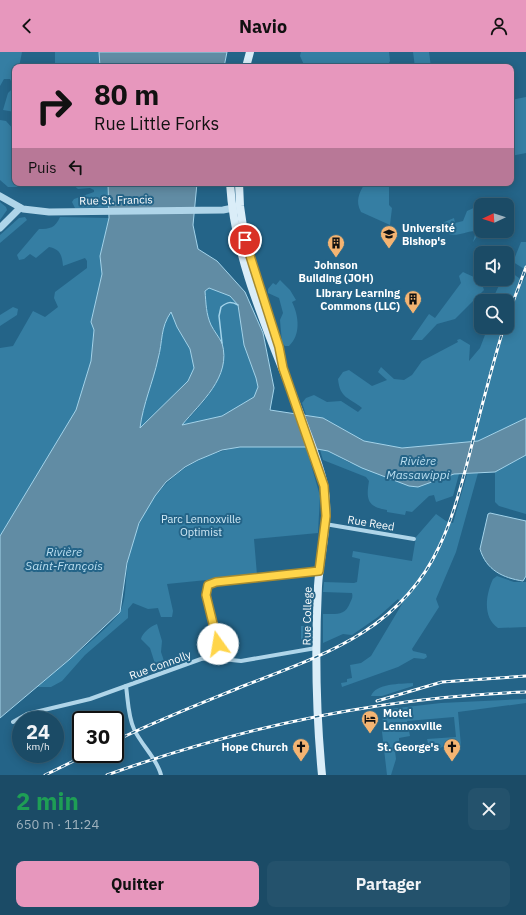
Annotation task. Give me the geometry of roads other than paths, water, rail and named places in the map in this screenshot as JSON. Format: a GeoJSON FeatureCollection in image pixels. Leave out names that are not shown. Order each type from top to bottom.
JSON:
{"type":"FeatureCollection","features":[{"type":"Feature","properties":{"kind":"main road"},"geometry":{"type":"LineString","coordinates":[[247,64],[250,52]]}},
{"type":"Feature","properties":{"kind":"main road","name":"Rue College"},"geometry":{"type":"LineString","coordinates":[[231,186],[249,254],[279,347],[283,368],[324,486],[326,507],[319,571],[317,648],[322,774]]}},
{"type":"Feature","properties":{"kind":"main road","name":"Rue College"},"geometry":{"type":"LineString","coordinates":[[236,207],[238,186]]}},
{"type":"Feature","properties":{"kind":"street"},"geometry":{"type":"LineString","coordinates":[[0,196],[20,208],[0,228]]}},
{"type":"Feature","properties":{"kind":"street","name":"Rue St. Francis"},"geometry":{"type":"LineString","coordinates":[[20,208],[44,211],[100,212],[202,210],[236,207]]}},
{"type":"Feature","properties":{"kind":"street","name":"Rue Reed"},"geometry":{"type":"LineString","coordinates":[[325,524],[414,539]]}},
{"type":"Feature","properties":{"kind":"street"},"geometry":{"type":"LineString","coordinates":[[220,659],[217,639],[206,595],[208,585],[216,582],[319,571]]}},
{"type":"Feature","properties":{"kind":"street","name":"Rue Connolly"},"geometry":{"type":"LineString","coordinates":[[40,711],[81,702],[201,659],[212,658],[241,661],[317,648]]}},
{"type":"Feature","properties":{"kind":"street"},"geometry":{"type":"LineString","coordinates":[[126,686],[129,713],[133,728],[156,764],[161,775]]}},
{"type":"Feature","properties":{"kind":"water"},"geometry":{"type":"Polygon","coordinates":[[[99,52],[227,52],[225,64],[100,64],[99,52]]]}},
{"type":"Feature","properties":{"kind":"water","name":"Rivière Saint-François"},"geometry":{"type":"Polygon","coordinates":[[[108,186],[197,186],[193,225],[198,249],[217,261],[245,292],[263,333],[274,388],[270,410],[323,418],[364,441],[402,448],[478,441],[526,418],[526,455],[495,472],[454,474],[418,487],[409,486],[362,468],[328,451],[306,447],[240,447],[222,450],[198,460],[185,467],[166,482],[155,496],[139,523],[127,563],[120,612],[70,659],[0,718],[0,536],[76,410],[91,361],[94,330],[91,322],[102,274],[100,256],[109,218],[108,186]],[[209,288],[205,291],[209,321],[222,343],[224,355],[222,367],[212,388],[182,425],[222,416],[254,397],[258,387],[244,345],[238,305],[230,296],[209,288]],[[171,312],[163,329],[160,352],[143,410],[140,428],[188,381],[194,368],[190,349],[177,327],[171,312]]]}},
{"type":"Feature","properties":{"kind":"water"},"geometry":{"type":"Polygon","coordinates":[[[490,513],[526,521],[526,576],[523,581],[509,578],[496,572],[486,562],[483,556],[480,549],[488,514],[490,513]]]}},
{"type":"Feature","properties":{"kind":"waterway"},"geometry":{"type":"LineString","coordinates":[[222,343],[219,316],[221,307],[229,303],[238,305]]}},
{"type":"Feature","properties":{"kind":"railway"},"geometry":{"type":"LineString","coordinates":[[514,299],[526,267]]}},
{"type":"Feature","properties":{"kind":"railway"},"geometry":{"type":"LineString","coordinates":[[124,737],[180,712],[332,650],[358,636],[382,619],[404,599],[423,575],[439,547],[453,513],[502,334]]}},
{"type":"Feature","properties":{"kind":"railway"},"geometry":{"type":"LineString","coordinates":[[377,701],[442,682],[526,676]]}},
{"type":"Feature","properties":{"kind":"railway"},"geometry":{"type":"LineString","coordinates":[[107,775],[209,742],[313,717],[419,700],[526,692]]}},
{"type":"Feature","properties":{"kind":"railway"},"geometry":{"type":"LineString","coordinates":[[45,775],[72,762]]}},
{"type":"Feature","properties":{"kind":"place","name":"Université Bishop's"},"geometry":{"type":"Point","coordinates":[389,249]}},
{"type":"Feature","properties":{"kind":"place","name":"Johnson Building (JOH)"},"geometry":{"type":"Point","coordinates":[336,258]}},
{"type":"Feature","properties":{"kind":"place","name":"Library Learning Commons (LLC)"},"geometry":{"type":"Point","coordinates":[413,314]}},
{"type":"Feature","properties":{"kind":"place","name":"Motel Lennoxville"},"geometry":{"type":"Point","coordinates":[370,734]}},
{"type":"Feature","properties":{"kind":"place","name":"Hope Church"},"geometry":{"type":"Point","coordinates":[301,762]}},
{"type":"Feature","properties":{"kind":"place","name":"St. George's"},"geometry":{"type":"Point","coordinates":[452,762]}},
{"type":"Feature","properties":{"kind":"water label","name":"Rivière Massawippi"},"geometry":{"type":"Point","coordinates":[418,467]}},
{"type":"Feature","properties":{"kind":"park label","name":"Parc Lennoxville Optimist"},"geometry":{"type":"Point","coordinates":[201,525]}}]}
